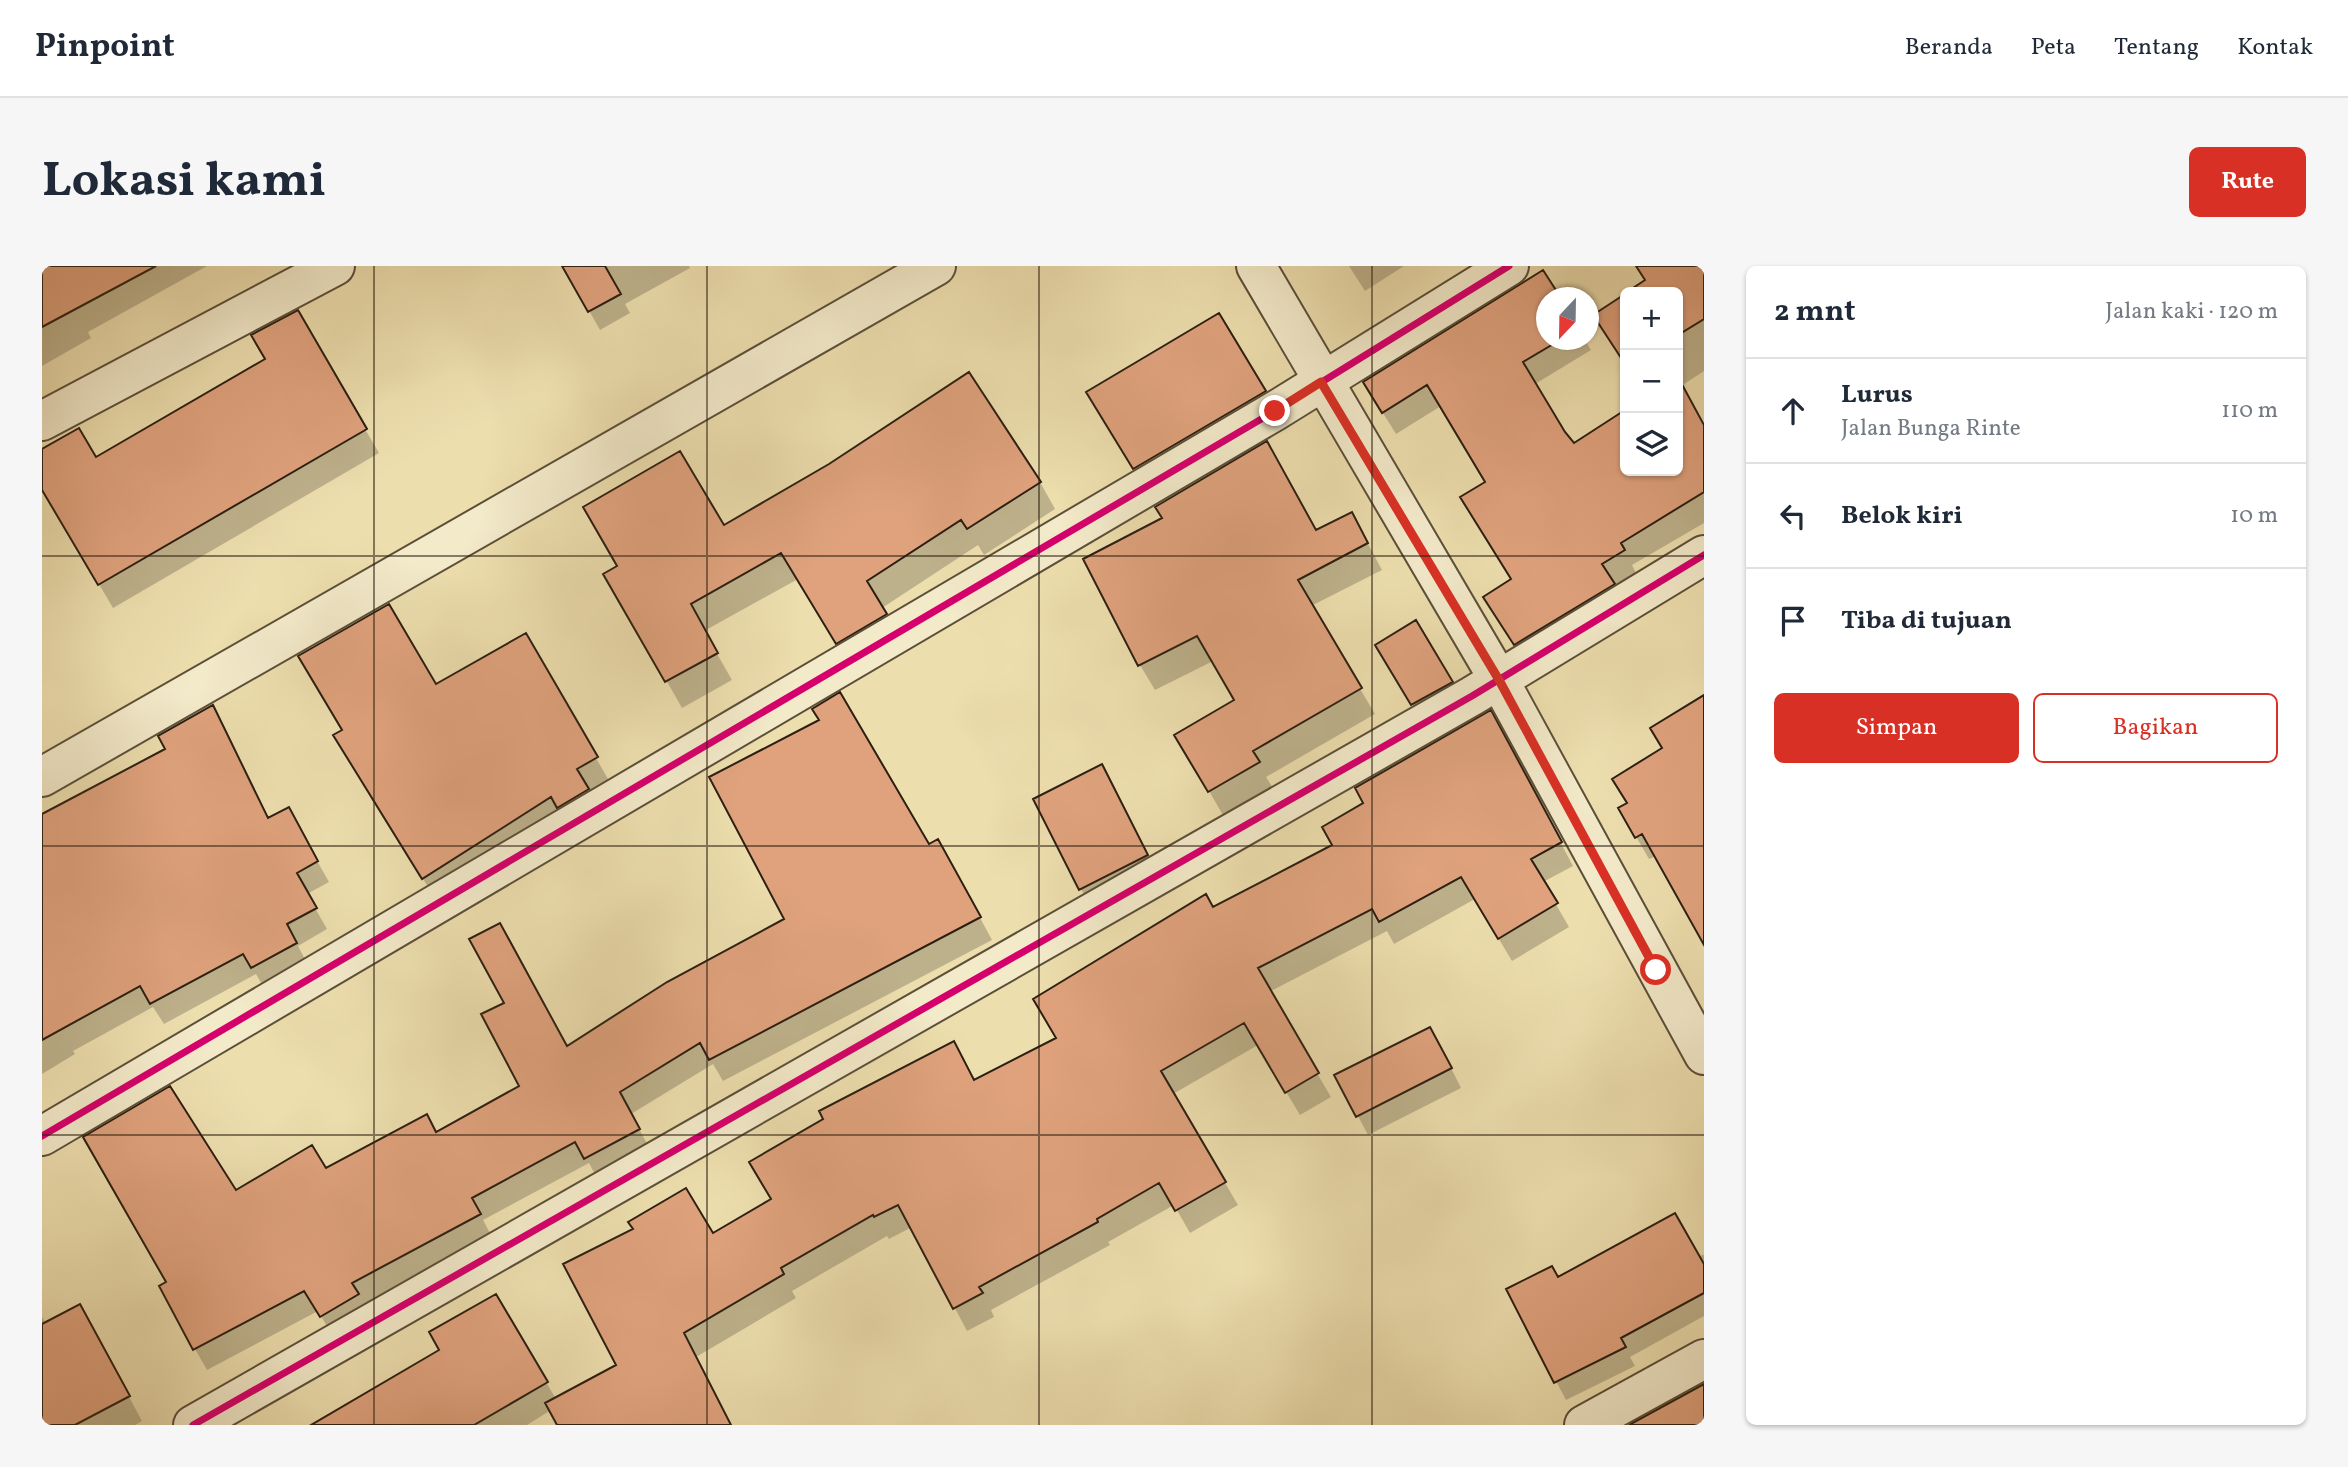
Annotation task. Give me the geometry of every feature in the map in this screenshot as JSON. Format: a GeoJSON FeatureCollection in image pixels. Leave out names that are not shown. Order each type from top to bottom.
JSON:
{"type":"FeatureCollection","features":[{"type":"Feature","properties":{"kind":"street"},"geometry":{"type":"LineString","coordinates":[[42,421],[335,266]]}},
{"type":"Feature","properties":{"kind":"street"},"geometry":{"type":"LineString","coordinates":[[42,778],[936,266]]}},
{"type":"Feature","properties":{"kind":"street"},"geometry":{"type":"LineString","coordinates":[[1256,266],[1321,382],[1499,680],[1704,1055]]}},
{"type":"Feature","properties":{"kind":"street"},"geometry":{"type":"LineString","coordinates":[[42,1136],[1321,382],[1510,266]]}},
{"type":"Feature","properties":{"kind":"street"},"geometry":{"type":"LineString","coordinates":[[193,1425],[1499,680],[1704,555]]}},
{"type":"Feature","properties":{"kind":"street"},"geometry":{"type":"LineString","coordinates":[[1584,1425],[1704,1359]]}},
{"type":"Feature","properties":{"kind":"building"},"geometry":{"type":"Polygon","coordinates":[[[42,266],[156,266],[42,327],[42,266]]]}},
{"type":"Feature","properties":{"kind":"building"},"geometry":{"type":"Polygon","coordinates":[[[562,266],[605,266],[621,294],[588,312],[562,266]]]}},
{"type":"Feature","properties":{"kind":"building"},"geometry":{"type":"Polygon","coordinates":[[[1636,266],[1704,266],[1704,319],[1683,332],[1683,287],[1634,287],[1645,280],[1636,266]]]}},
{"type":"Feature","properties":{"kind":"building"},"geometry":{"type":"Polygon","coordinates":[[[1543,270],[1554,287],[1536,287],[1536,350],[1543,350],[1523,362],[1565,432],[1574,443],[1620,413],[1620,476],[1683,476],[1683,386],[1704,425],[1704,492],[1621,543],[1625,550],[1602,564],[1615,584],[1514,645],[1483,597],[1511,579],[1460,497],[1485,482],[1427,385],[1382,413],[1363,382],[1543,270]]]}},
{"type":"Feature","properties":{"kind":"building"},"geometry":{"type":"Polygon","coordinates":[[[1620,297],[1620,356],[1599,324],[1599,311],[1620,297]]]}},
{"type":"Feature","properties":{"kind":"building"},"geometry":{"type":"Polygon","coordinates":[[[298,310],[367,429],[98,585],[42,490],[42,449],[79,428],[96,457],[265,359],[251,335],[298,310]]]}},
{"type":"Feature","properties":{"kind":"building"},"geometry":{"type":"Polygon","coordinates":[[[1219,313],[1266,391],[1133,469],[1086,392],[1219,313]]]}},
{"type":"Feature","properties":{"kind":"building"},"geometry":{"type":"Polygon","coordinates":[[[969,372],[1041,482],[967,529],[961,520],[867,581],[887,614],[836,644],[781,553],[691,604],[718,653],[665,682],[603,574],[617,566],[583,507],[680,451],[724,525],[829,464],[969,372]]]}},
{"type":"Feature","properties":{"kind":"building"},"geometry":{"type":"Polygon","coordinates":[[[1267,441],[1316,530],[1352,512],[1368,543],[1298,580],[1362,688],[1253,751],[1260,762],[1208,792],[1174,735],[1234,700],[1197,636],[1138,666],[1083,559],[1162,518],[1155,507],[1267,441]]]}},
{"type":"Feature","properties":{"kind":"building"},"geometry":{"type":"Polygon","coordinates":[[[389,604],[436,684],[526,633],[598,757],[577,769],[589,789],[557,808],[551,797],[422,879],[333,735],[342,730],[298,656],[389,604]]]}},
{"type":"Feature","properties":{"kind":"building"},"geometry":{"type":"Polygon","coordinates":[[[1416,620],[1453,682],[1411,705],[1375,645],[1416,620]]]}},
{"type":"Feature","properties":{"kind":"building"},"geometry":{"type":"Polygon","coordinates":[[[840,692],[929,844],[938,839],[981,917],[709,1060],[700,1043],[620,1092],[640,1129],[584,1159],[575,1142],[472,1198],[481,1214],[352,1283],[359,1294],[320,1317],[304,1291],[193,1350],[159,1286],[166,1282],[83,1137],[170,1086],[236,1190],[312,1145],[326,1168],[427,1114],[436,1132],[519,1086],[481,1014],[504,1003],[469,939],[500,923],[567,1046],[667,982],[784,919],[709,777],[819,720],[812,709],[840,692]]]}},
{"type":"Feature","properties":{"kind":"building"},"geometry":{"type":"Polygon","coordinates":[[[1704,695],[1704,945],[1642,834],[1635,838],[1618,808],[1627,803],[1612,779],[1662,748],[1650,728],[1704,695]]]}},
{"type":"Feature","properties":{"kind":"building"},"geometry":{"type":"Polygon","coordinates":[[[213,705],[268,818],[289,807],[318,861],[297,873],[317,908],[287,924],[297,943],[251,968],[243,954],[150,1004],[140,986],[42,1040],[42,814],[165,749],[158,736],[213,705]]]}},
{"type":"Feature","properties":{"kind":"building"},"geometry":{"type":"Polygon","coordinates":[[[1491,710],[1562,842],[1531,859],[1558,903],[1498,939],[1461,877],[1379,922],[1372,909],[1258,968],[1319,1073],[1285,1093],[1244,1023],[1161,1071],[1226,1182],[1175,1211],[1159,1183],[1097,1219],[1098,1222],[979,1287],[983,1293],[953,1309],[898,1205],[874,1217],[873,1215],[781,1268],[784,1274],[684,1333],[731,1425],[557,1425],[545,1403],[616,1365],[563,1264],[633,1229],[628,1222],[686,1188],[713,1233],[771,1199],[749,1162],[823,1119],[819,1111],[954,1041],[974,1080],[1056,1038],[1033,999],[1206,894],[1213,907],[1332,845],[1322,827],[1363,803],[1355,788],[1491,710]]]}},
{"type":"Feature","properties":{"kind":"building"},"geometry":{"type":"Polygon","coordinates":[[[1102,764],[1148,855],[1079,890],[1033,799],[1102,764]]]}},
{"type":"Feature","properties":{"kind":"building"},"geometry":{"type":"Polygon","coordinates":[[[1430,1027],[1452,1068],[1356,1117],[1334,1075],[1430,1027]]]}},
{"type":"Feature","properties":{"kind":"building"},"geometry":{"type":"Polygon","coordinates":[[[1675,1213],[1704,1264],[1704,1293],[1621,1338],[1626,1347],[1554,1383],[1506,1289],[1552,1266],[1558,1277],[1675,1213]]]}},
{"type":"Feature","properties":{"kind":"building"},"geometry":{"type":"Polygon","coordinates":[[[496,1294],[548,1382],[474,1425],[311,1425],[439,1350],[429,1332],[496,1294]]]}},
{"type":"Feature","properties":{"kind":"building"},"geometry":{"type":"Polygon","coordinates":[[[80,1304],[130,1396],[75,1425],[42,1425],[42,1324],[80,1304]]]}},
{"type":"Feature","properties":{"kind":"building"},"geometry":{"type":"Polygon","coordinates":[[[1704,1384],[1704,1425],[1629,1425],[1704,1384]]]}},
{"type":"Feature","properties":{"kind":"cycle path"},"geometry":{"type":"LineString","coordinates":[[42,1136],[1275,411],[1509,266]]}},
{"type":"Feature","properties":{"kind":"cycle path"},"geometry":{"type":"LineString","coordinates":[[193,1425],[1472,696],[1704,555]]}},
{"type":"Feature","properties":{"kind":"route"},"geometry":{"type":"LineString","coordinates":[[1275,411],[1321,382],[1499,680],[1656,970]]}}]}
